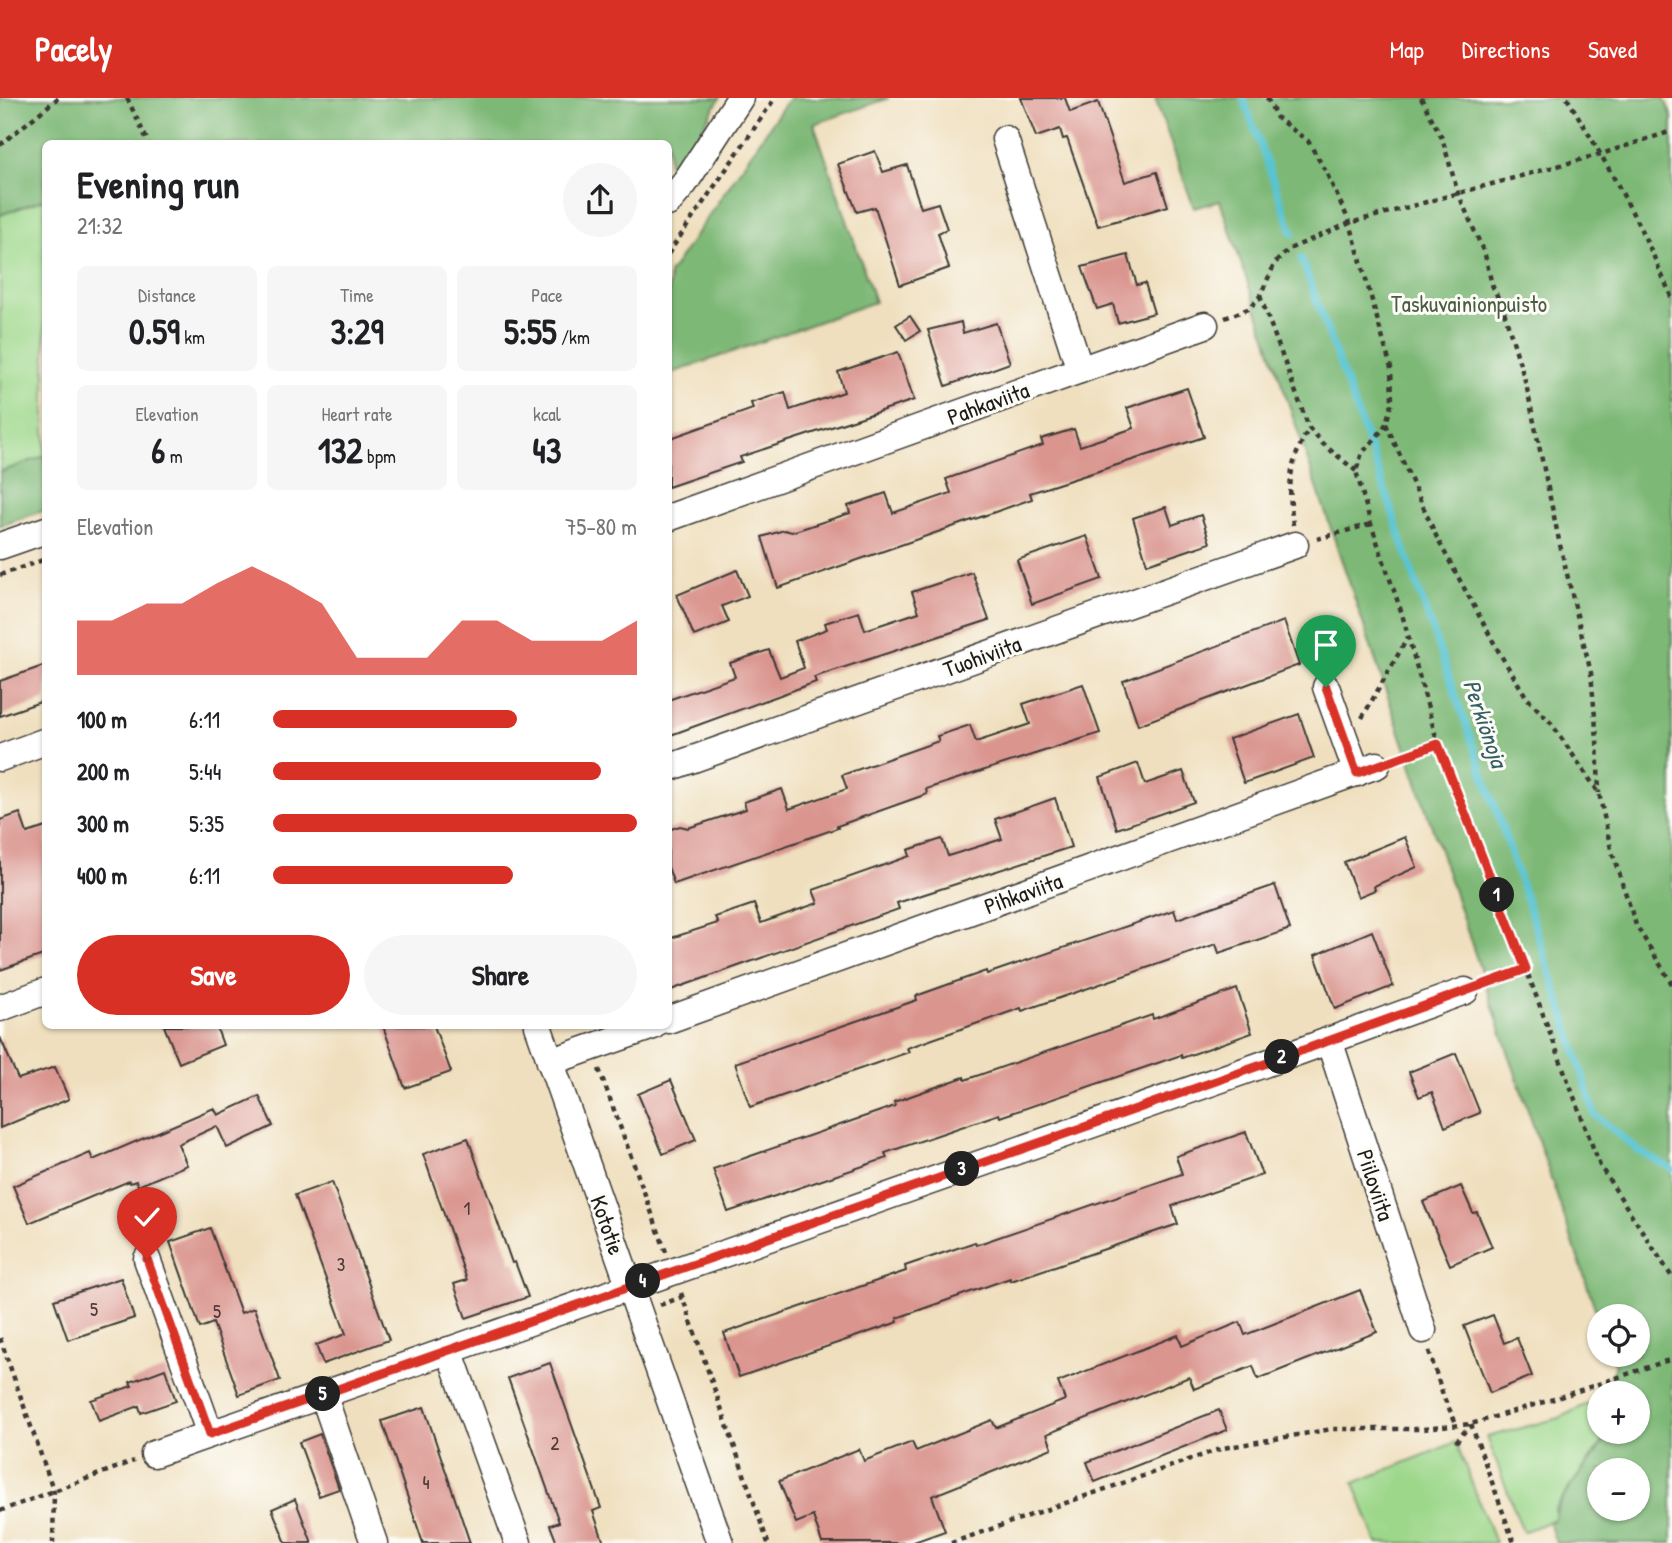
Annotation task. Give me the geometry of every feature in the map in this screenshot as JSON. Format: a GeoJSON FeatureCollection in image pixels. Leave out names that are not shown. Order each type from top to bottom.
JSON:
{"type":"FeatureCollection","features":[{"type":"Feature","properties":{"kind":"street"},"geometry":{"type":"LineString","coordinates":[[672,198],[740,98]]}},
{"type":"Feature","properties":{"kind":"street"},"geometry":{"type":"LineString","coordinates":[[1005,139],[1080,370]]}},
{"type":"Feature","properties":{"kind":"street","name":"Pahkaviita"},"geometry":{"type":"LineString","coordinates":[[672,517],[1205,325]]}},
{"type":"Feature","properties":{"kind":"street"},"geometry":{"type":"LineString","coordinates":[[0,546],[42,531]]}},
{"type":"Feature","properties":{"kind":"street","name":"Tuohiviita"},"geometry":{"type":"LineString","coordinates":[[672,767],[1295,545]]}},
{"type":"Feature","properties":{"kind":"street"},"geometry":{"type":"LineString","coordinates":[[1326,687],[1346,742],[1367,769]]}},
{"type":"Feature","properties":{"kind":"street"},"geometry":{"type":"LineString","coordinates":[[0,758],[42,742]]}},
{"type":"Feature","properties":{"kind":"street","name":"Pihkaviita"},"geometry":{"type":"LineString","coordinates":[[672,1019],[1367,769]]}},
{"type":"Feature","properties":{"kind":"street"},"geometry":{"type":"LineString","coordinates":[[154,1454],[1465,991]]}},
{"type":"Feature","properties":{"kind":"street"},"geometry":{"type":"LineString","coordinates":[[0,1008],[42,992]]}},
{"type":"Feature","properties":{"kind":"street","name":"Kototie"},"geometry":{"type":"LineString","coordinates":[[539,1029],[720,1543]]}},
{"type":"Feature","properties":{"kind":"street"},"geometry":{"type":"LineString","coordinates":[[551,1062],[644,1029]]}},
{"type":"Feature","properties":{"kind":"street","name":"Piiloviita"},"geometry":{"type":"LineString","coordinates":[[1329,1040],[1423,1330]]}},
{"type":"Feature","properties":{"kind":"street"},"geometry":{"type":"LineString","coordinates":[[147,1259],[210,1434]]}},
{"type":"Feature","properties":{"kind":"street"},"geometry":{"type":"LineString","coordinates":[[449,1350],[517,1543]]}},
{"type":"Feature","properties":{"kind":"street"},"geometry":{"type":"LineString","coordinates":[[323,1394],[374,1543]]}},
{"type":"Feature","properties":{"kind":"path"},"geometry":{"type":"LineString","coordinates":[[0,145],[58,98]]}},
{"type":"Feature","properties":{"kind":"path"},"geometry":{"type":"LineString","coordinates":[[128,98],[147,140]]}},
{"type":"Feature","properties":{"kind":"path"},"geometry":{"type":"LineString","coordinates":[[672,248],[775,98]]}},
{"type":"Feature","properties":{"kind":"path"},"geometry":{"type":"LineString","coordinates":[[1267,98],[1278,118],[1308,141],[1350,223],[1391,368],[1392,402],[1386,424],[1377,439],[1362,453],[1356,471],[1408,636],[1438,744],[1600,1166],[1672,1277]]}},
{"type":"Feature","properties":{"kind":"path"},"geometry":{"type":"LineString","coordinates":[[1421,98],[1442,138],[1458,193],[1485,255],[1492,285],[1503,308],[1526,384],[1560,545],[1591,673],[1599,793],[1611,849],[1636,925],[1671,984],[1672,992]]}},
{"type":"Feature","properties":{"kind":"path"},"geometry":{"type":"LineString","coordinates":[[1567,98],[1601,154],[1654,255],[1672,299]]}},
{"type":"Feature","properties":{"kind":"path"},"geometry":{"type":"LineString","coordinates":[[1205,325],[1250,308],[1260,296],[1275,263],[1289,249],[1350,223],[1601,154],[1672,131]]}},
{"type":"Feature","properties":{"kind":"path"},"geometry":{"type":"LineString","coordinates":[[1260,296],[1309,428],[1323,444],[1356,471]]}},
{"type":"Feature","properties":{"kind":"path"},"geometry":{"type":"LineString","coordinates":[[1386,424],[1438,540],[1482,623],[1527,698],[1551,723],[1599,793]]}},
{"type":"Feature","properties":{"kind":"path"},"geometry":{"type":"LineString","coordinates":[[1309,428],[1297,449],[1289,485],[1295,545],[1371,524]]}},
{"type":"Feature","properties":{"kind":"path"},"geometry":{"type":"LineString","coordinates":[[0,575],[42,560]]}},
{"type":"Feature","properties":{"kind":"path"},"geometry":{"type":"LineString","coordinates":[[1346,742],[1408,636]]}},
{"type":"Feature","properties":{"kind":"path"},"geometry":{"type":"LineString","coordinates":[[1367,769],[1438,744]]}},
{"type":"Feature","properties":{"kind":"path"},"geometry":{"type":"LineString","coordinates":[[1465,991],[1526,969]]}},
{"type":"Feature","properties":{"kind":"path"},"geometry":{"type":"LineString","coordinates":[[1423,1330],[1444,1398],[1457,1425]]}},
{"type":"Feature","properties":{"kind":"path"},"geometry":{"type":"LineString","coordinates":[[0,1339],[54,1492],[53,1543]]}},
{"type":"Feature","properties":{"kind":"path"},"geometry":{"type":"LineString","coordinates":[[951,1543],[1223,1448],[1332,1429],[1423,1429],[1471,1424],[1672,1359]]}},
{"type":"Feature","properties":{"kind":"path"},"geometry":{"type":"LineString","coordinates":[[1457,1442],[1471,1424]]}},
{"type":"Feature","properties":{"kind":"path"},"geometry":{"type":"LineString","coordinates":[[1471,1424],[1514,1543]]}},
{"type":"Feature","properties":{"kind":"path"},"geometry":{"type":"LineString","coordinates":[[0,1511],[154,1454]]}},
{"type":"Feature","properties":{"kind":"green space"},"geometry":{"type":"Polygon","coordinates":[[[0,98],[720,98],[695,140],[672,169],[672,140],[42,140],[42,200],[0,215],[0,98]]]}},
{"type":"Feature","properties":{"kind":"green space"},"geometry":{"type":"Polygon","coordinates":[[[789,98],[889,98],[814,124],[875,302],[672,373],[672,270],[789,98]]]}},
{"type":"Feature","properties":{"kind":"green space","name":"Taskuvainionpuisto"},"geometry":{"type":"Polygon","coordinates":[[[1155,98],[1664,98],[1672,116],[1672,1543],[1556,1543],[1549,1522],[1555,1519],[1562,1498],[1587,1465],[1587,1521],[1650,1521],[1650,1458],[1592,1458],[1602,1444],[1650,1444],[1650,1381],[1608,1381],[1615,1367],[1650,1367],[1650,1304],[1594,1304],[1220,201],[1194,208],[1155,98]]]}},
{"type":"Feature","properties":{"kind":"green space"},"geometry":{"type":"Polygon","coordinates":[[[42,199],[42,457],[0,472],[0,215],[42,199]]]}},
{"type":"Feature","properties":{"kind":"green space"},"geometry":{"type":"Polygon","coordinates":[[[42,457],[42,511],[0,526],[0,472],[42,457]]]}},
{"type":"Feature","properties":{"kind":"green space"},"geometry":{"type":"Polygon","coordinates":[[[1587,1404],[1587,1444],[1601,1444],[1591,1458],[1587,1458],[1587,1463],[1555,1508],[1555,1519],[1523,1532],[1487,1437],[1559,1418],[1587,1404]]]}},
{"type":"Feature","properties":{"kind":"green space"},"geometry":{"type":"Polygon","coordinates":[[[1456,1442],[1495,1543],[1377,1543],[1354,1483],[1456,1442]]]}},
{"type":"Feature","properties":{"kind":"building"},"geometry":{"type":"Polygon","coordinates":[[[1021,98],[1065,98],[1070,112],[1098,102],[1125,182],[1157,172],[1168,206],[1098,226],[1067,138],[1063,139],[1060,129],[1036,137],[1021,98]]]}},
{"type":"Feature","properties":{"kind":"building"},"geometry":{"type":"Polygon","coordinates":[[[875,151],[883,172],[907,165],[921,208],[938,203],[947,229],[938,233],[949,268],[900,285],[875,207],[857,212],[838,164],[875,151]]]}},
{"type":"Feature","properties":{"kind":"building"},"geometry":{"type":"Polygon","coordinates":[[[1128,255],[1137,285],[1145,283],[1154,313],[1118,323],[1113,304],[1097,309],[1082,267],[1128,255]]]}},
{"type":"Feature","properties":{"kind":"building"},"geometry":{"type":"Polygon","coordinates":[[[910,316],[920,331],[906,340],[896,325],[910,316]]]}},
{"type":"Feature","properties":{"kind":"building"},"geometry":{"type":"Polygon","coordinates":[[[961,322],[963,333],[996,323],[1010,363],[946,386],[928,330],[961,322]]]}},
{"type":"Feature","properties":{"kind":"building"},"geometry":{"type":"Polygon","coordinates":[[[898,352],[914,400],[740,457],[742,462],[672,486],[672,438],[753,409],[751,403],[785,392],[790,410],[844,392],[838,372],[898,352]]]}},
{"type":"Feature","properties":{"kind":"building"},"geometry":{"type":"Polygon","coordinates":[[[1187,388],[1204,437],[1030,493],[1032,499],[778,588],[762,537],[784,530],[792,532],[850,513],[848,506],[886,493],[893,513],[951,493],[946,479],[1043,445],[1041,439],[1074,429],[1080,446],[1134,428],[1127,408],[1187,388]]]}},
{"type":"Feature","properties":{"kind":"building"},"geometry":{"type":"Polygon","coordinates":[[[1166,507],[1172,525],[1201,515],[1210,543],[1147,564],[1133,518],[1166,507]]]}},
{"type":"Feature","properties":{"kind":"building"},"geometry":{"type":"Polygon","coordinates":[[[1087,536],[1102,579],[1032,604],[1017,560],[1087,536]]]}},
{"type":"Feature","properties":{"kind":"building"},"geometry":{"type":"Polygon","coordinates":[[[737,570],[748,596],[722,606],[729,622],[694,636],[677,595],[737,570]]]}},
{"type":"Feature","properties":{"kind":"building"},"geometry":{"type":"Polygon","coordinates":[[[972,572],[989,620],[814,677],[816,682],[672,735],[672,699],[735,677],[730,663],[769,650],[780,677],[804,668],[795,641],[827,629],[825,623],[859,612],[865,630],[919,612],[912,592],[972,572]]]}},
{"type":"Feature","properties":{"kind":"building"},"geometry":{"type":"Polygon","coordinates":[[[1284,621],[1299,665],[1138,725],[1123,681],[1284,621]]]}},
{"type":"Feature","properties":{"kind":"building"},"geometry":{"type":"Polygon","coordinates":[[[42,666],[42,701],[0,716],[0,681],[42,666]]]}},
{"type":"Feature","properties":{"kind":"building"},"geometry":{"type":"Polygon","coordinates":[[[1083,684],[1100,733],[926,789],[927,794],[837,826],[838,828],[674,884],[672,829],[680,826],[688,828],[746,809],[744,802],[782,789],[789,809],[847,789],[842,775],[939,741],[937,736],[970,725],[976,742],[1030,724],[1023,704],[1083,684]]]}},
{"type":"Feature","properties":{"kind":"building"},"geometry":{"type":"Polygon","coordinates":[[[1299,714],[1314,758],[1244,783],[1229,739],[1299,714]]]}},
{"type":"Feature","properties":{"kind":"building"},"geometry":{"type":"Polygon","coordinates":[[[1138,763],[1145,784],[1183,771],[1194,802],[1117,829],[1100,777],[1138,763]]]}},
{"type":"Feature","properties":{"kind":"building"},"geometry":{"type":"Polygon","coordinates":[[[1055,798],[1071,847],[897,903],[899,909],[672,990],[672,938],[718,923],[715,917],[754,904],[761,923],[818,903],[813,890],[910,856],[908,850],[942,839],[948,856],[1002,839],[995,819],[1055,798]]]}},
{"type":"Feature","properties":{"kind":"building"},"geometry":{"type":"Polygon","coordinates":[[[20,813],[27,833],[42,828],[42,955],[0,970],[0,820],[20,813]]]}},
{"type":"Feature","properties":{"kind":"building"},"geometry":{"type":"Polygon","coordinates":[[[1405,837],[1417,867],[1374,886],[1375,890],[1358,897],[1344,862],[1405,837]]]}},
{"type":"Feature","properties":{"kind":"building"},"geometry":{"type":"Polygon","coordinates":[[[1275,885],[1290,929],[1219,953],[1216,944],[1022,1011],[1021,1008],[907,1048],[909,1052],[750,1107],[735,1063],[917,1000],[916,996],[986,971],[987,974],[1174,910],[1177,919],[1275,885]]]}},
{"type":"Feature","properties":{"kind":"building"},"geometry":{"type":"Polygon","coordinates":[[[1372,931],[1393,986],[1335,1009],[1315,955],[1372,931]]]}},
{"type":"Feature","properties":{"kind":"building"},"geometry":{"type":"Polygon","coordinates":[[[1237,989],[1252,1033],[1000,1117],[999,1114],[885,1153],[887,1158],[728,1212],[713,1169],[895,1106],[894,1102],[964,1077],[965,1080],[1152,1015],[1153,1019],[1237,989]]]}},
{"type":"Feature","properties":{"kind":"building"},"geometry":{"type":"Polygon","coordinates":[[[165,1029],[217,1029],[223,1045],[179,1063],[165,1029]]]}},
{"type":"Feature","properties":{"kind":"building"},"geometry":{"type":"Polygon","coordinates":[[[384,1029],[435,1029],[451,1072],[405,1088],[384,1029]]]}},
{"type":"Feature","properties":{"kind":"building"},"geometry":{"type":"Polygon","coordinates":[[[0,1037],[18,1079],[55,1067],[69,1099],[0,1128],[0,1037]]]}},
{"type":"Feature","properties":{"kind":"building"},"geometry":{"type":"Polygon","coordinates":[[[1456,1053],[1480,1113],[1445,1127],[1432,1092],[1419,1097],[1409,1072],[1456,1053]]]}},
{"type":"Feature","properties":{"kind":"building"},"geometry":{"type":"Polygon","coordinates":[[[671,1080],[696,1140],[663,1154],[638,1094],[671,1080]]]}},
{"type":"Feature","properties":{"kind":"building"},"geometry":{"type":"Polygon","coordinates":[[[259,1096],[273,1126],[227,1148],[217,1126],[178,1144],[187,1165],[138,1186],[136,1181],[129,1181],[29,1223],[13,1186],[90,1153],[93,1160],[214,1108],[218,1115],[259,1096]]]}},
{"type":"Feature","properties":{"kind":"building"},"geometry":{"type":"Polygon","coordinates":[[[1246,1132],[1262,1175],[1172,1206],[1178,1224],[1011,1281],[1010,1278],[897,1318],[898,1322],[739,1377],[724,1333],[906,1271],[905,1266],[975,1242],[976,1245],[1182,1174],[1176,1156],[1246,1132]]]}},
{"type":"Feature","properties":{"kind":"building"},"geometry":{"type":"Polygon","coordinates":[[[468,1138],[512,1263],[515,1262],[528,1297],[466,1318],[454,1284],[467,1280],[423,1154],[468,1138]]]}},
{"type":"Feature","properties":{"kind":"building"},"geometry":{"type":"Polygon","coordinates":[[[332,1182],[389,1340],[323,1364],[316,1345],[346,1334],[295,1195],[332,1182]]]}},
{"type":"Feature","properties":{"kind":"building"},"geometry":{"type":"Polygon","coordinates":[[[1461,1186],[1473,1213],[1477,1212],[1492,1247],[1450,1265],[1423,1202],[1461,1186]]]}},
{"type":"Feature","properties":{"kind":"building"},"geometry":{"type":"Polygon","coordinates":[[[210,1228],[241,1313],[254,1308],[280,1380],[239,1395],[213,1323],[200,1328],[170,1242],[210,1228]]]}},
{"type":"Feature","properties":{"kind":"building"},"geometry":{"type":"Polygon","coordinates":[[[121,1278],[134,1318],[68,1340],[54,1300],[121,1278]]]}},
{"type":"Feature","properties":{"kind":"building"},"geometry":{"type":"Polygon","coordinates":[[[1360,1290],[1377,1332],[1258,1379],[1253,1366],[1194,1389],[1189,1377],[1047,1434],[1052,1448],[932,1496],[945,1531],[911,1543],[822,1543],[813,1516],[796,1523],[779,1481],[859,1449],[864,1461],[912,1442],[916,1451],[992,1420],[996,1428],[1065,1400],[1058,1382],[1178,1335],[1182,1346],[1240,1322],[1245,1335],[1360,1290]]]}},
{"type":"Feature","properties":{"kind":"building"},"geometry":{"type":"Polygon","coordinates":[[[1493,1315],[1504,1343],[1517,1338],[1532,1376],[1490,1393],[1464,1326],[1493,1315]]]}},
{"type":"Feature","properties":{"kind":"building"},"geometry":{"type":"Polygon","coordinates":[[[550,1363],[601,1508],[593,1511],[604,1543],[557,1543],[550,1525],[559,1522],[508,1378],[550,1363]]]}},
{"type":"Feature","properties":{"kind":"building"},"geometry":{"type":"Polygon","coordinates":[[[165,1369],[176,1401],[141,1413],[139,1406],[99,1421],[91,1400],[132,1386],[130,1382],[165,1369]]]}},
{"type":"Feature","properties":{"kind":"building"},"geometry":{"type":"Polygon","coordinates":[[[424,1407],[470,1543],[423,1543],[382,1421],[424,1407]]]}},
{"type":"Feature","properties":{"kind":"building"},"geometry":{"type":"Polygon","coordinates":[[[1219,1410],[1227,1430],[1095,1482],[1087,1462],[1219,1410]]]}},
{"type":"Feature","properties":{"kind":"building"},"geometry":{"type":"Polygon","coordinates":[[[320,1434],[339,1489],[319,1496],[299,1442],[320,1434]]]}},
{"type":"Feature","properties":{"kind":"building"},"geometry":{"type":"Polygon","coordinates":[[[295,1499],[312,1543],[286,1543],[272,1509],[295,1499]]]}},
{"type":"Feature","properties":{"kind":"waterway","name":"Perkiönoja"},"geometry":{"type":"LineString","coordinates":[[1243,98],[1293,234]]}},
{"type":"Feature","properties":{"kind":"waterway","name":"Perkiönoja"},"geometry":{"type":"LineString","coordinates":[[1301,258],[1507,841],[1595,1115],[1639,1151],[1672,1169]]}},
{"type":"Feature","properties":{"kind":"route"},"geometry":{"type":"LineString","coordinates":[[147,1259],[210,1434],[1284,1057],[1526,969],[1438,744],[1357,773],[1326,687]]}}]}
